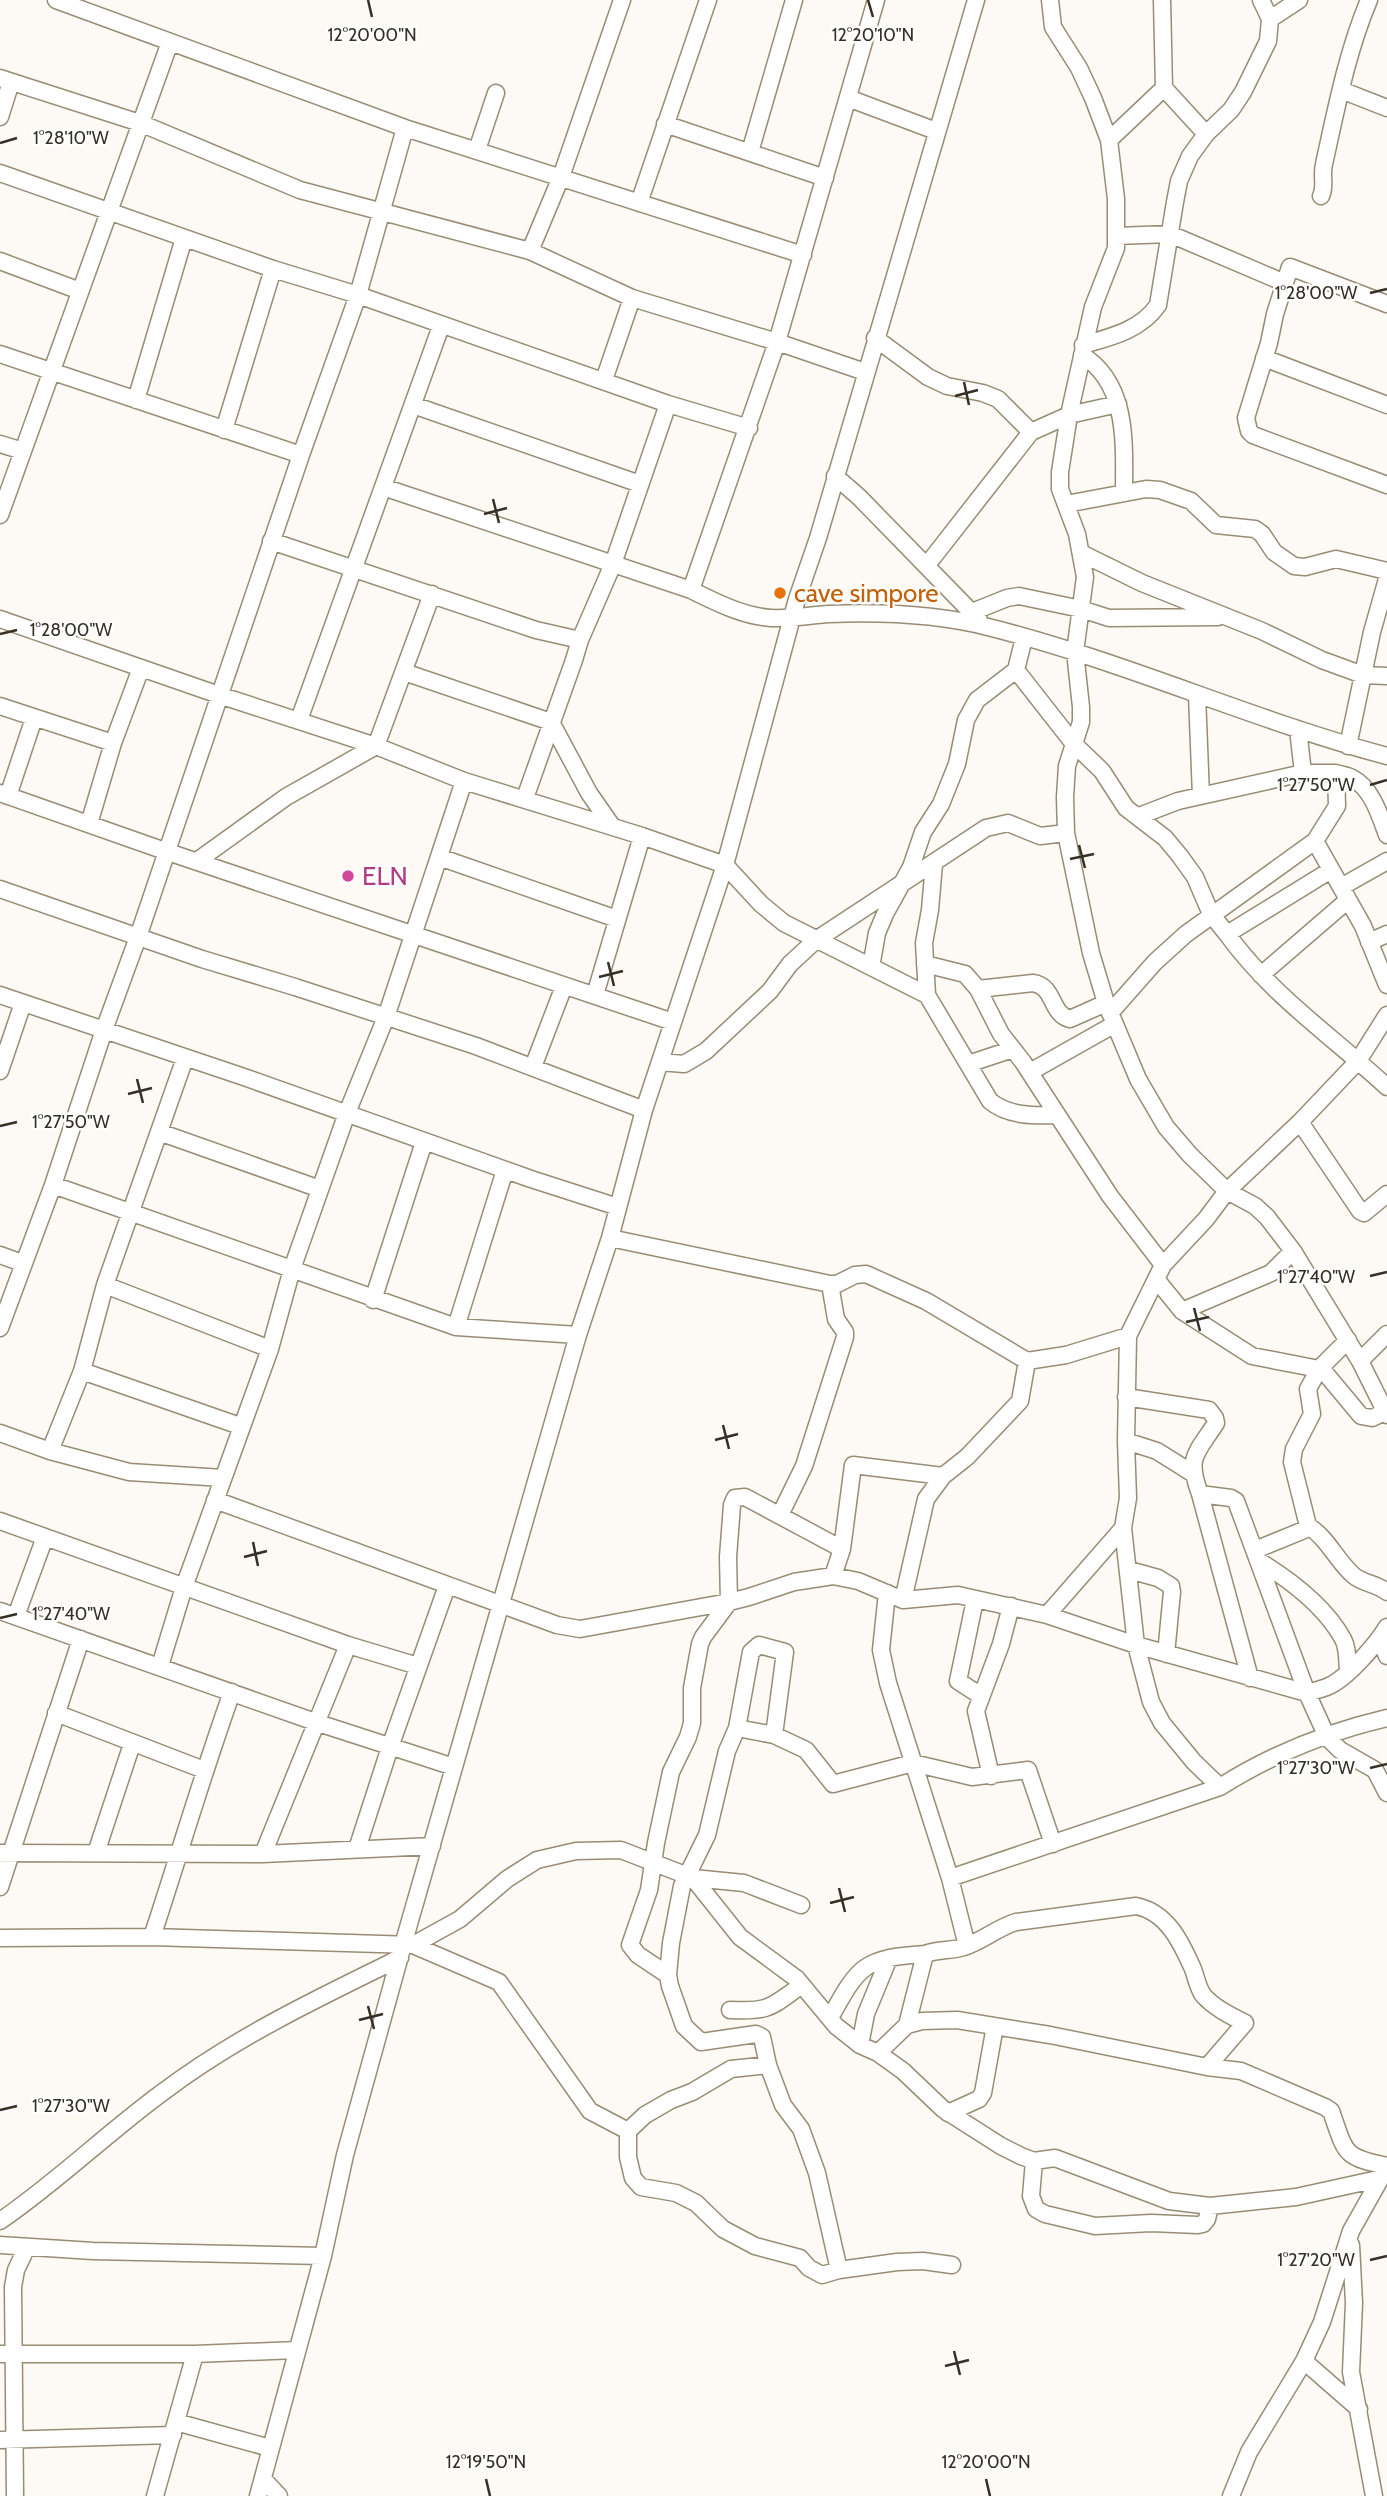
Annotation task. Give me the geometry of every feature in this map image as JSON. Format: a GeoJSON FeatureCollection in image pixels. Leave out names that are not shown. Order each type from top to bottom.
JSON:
{"type":"FeatureCollection","features":[{"type":"Feature","properties":{"kind":"street"},"geometry":{"type":"LineString","coordinates":[[56,0],[405,128],[803,255]]}},
{"type":"Feature","properties":{"kind":"street"},"geometry":{"type":"LineString","coordinates":[[530,251],[561,177],[622,0]]}},
{"type":"Feature","properties":{"kind":"street"},"geometry":{"type":"LineString","coordinates":[[639,203],[708,0]]}},
{"type":"Feature","properties":{"kind":"street"},"geometry":{"type":"LineString","coordinates":[[750,152],[794,0]]}},
{"type":"Feature","properties":{"kind":"street"},"geometry":{"type":"LineString","coordinates":[[691,590],[777,342],[876,0]]}},
{"type":"Feature","properties":{"kind":"street"},"geometry":{"type":"LineString","coordinates":[[258,2496],[323,2256],[345,2155],[578,1335],[610,1238],[644,1110],[725,865],[792,618],[976,0]]}},
{"type":"Feature","properties":{"kind":"street"},"geometry":{"type":"LineString","coordinates":[[925,964],[965,974],[978,989],[993,1021],[1030,1072],[1182,1311],[1252,1356],[1320,1368],[1360,1416],[1372,1418],[1386,1412],[1348,1340],[1293,1251],[1255,1206],[1227,1191],[1166,1127],[1138,1079],[1111,1013],[1091,953],[1066,833],[1067,766],[1081,722],[1075,652],[1085,577],[1073,519],[1060,489],[1060,472],[1069,415],[1093,307],[1114,257],[1116,199],[1109,140],[1089,88],[1054,27],[1051,0]]}},
{"type":"Feature","properties":{"kind":"street"},"geometry":{"type":"LineString","coordinates":[[1161,0],[1164,88],[1206,134]]}},
{"type":"Feature","properties":{"kind":"street"},"geometry":{"type":"LineString","coordinates":[[1083,350],[1122,334],[1149,318],[1158,305],[1180,181],[1194,148],[1231,110],[1243,92],[1268,41],[1270,19],[1261,0]]}},
{"type":"Feature","properties":{"kind":"street"},"geometry":{"type":"LineString","coordinates":[[1270,19],[1299,0]]}},
{"type":"Feature","properties":{"kind":"street"},"geometry":{"type":"LineString","coordinates":[[1321,196],[1324,189],[1321,173],[1341,90],[1369,0]]}},
{"type":"Feature","properties":{"kind":"street"},"geometry":{"type":"LineString","coordinates":[[0,515],[170,42]]}},
{"type":"Feature","properties":{"kind":"street"},"geometry":{"type":"LineString","coordinates":[[0,117],[5,80],[140,123],[280,183],[530,251],[632,298],[865,372]]}},
{"type":"Feature","properties":{"kind":"street"},"geometry":{"type":"LineString","coordinates":[[1109,140],[1164,88]]}},
{"type":"Feature","properties":{"kind":"street"},"geometry":{"type":"LineString","coordinates":[[1341,90],[1387,108]]}},
{"type":"Feature","properties":{"kind":"street"},"geometry":{"type":"LineString","coordinates":[[477,150],[495,93]]}},
{"type":"Feature","properties":{"kind":"street"},"geometry":{"type":"LineString","coordinates":[[848,98],[936,131]]}},
{"type":"Feature","properties":{"kind":"street"},"geometry":{"type":"LineString","coordinates":[[666,124],[825,178]]}},
{"type":"Feature","properties":{"kind":"street"},"geometry":{"type":"LineString","coordinates":[[0,1328],[53,1185],[271,541],[358,295],[405,128]]}},
{"type":"Feature","properties":{"kind":"street"},"geometry":{"type":"LineString","coordinates":[[0,173],[668,404],[749,428]]}},
{"type":"Feature","properties":{"kind":"street"},"geometry":{"type":"LineString","coordinates":[[1116,236],[1170,234],[1285,283]]}},
{"type":"Feature","properties":{"kind":"street"},"geometry":{"type":"LineString","coordinates":[[136,400],[184,238]]}},
{"type":"Feature","properties":{"kind":"street"},"geometry":{"type":"LineString","coordinates":[[0,261],[80,291]]}},
{"type":"Feature","properties":{"kind":"street"},"geometry":{"type":"LineString","coordinates":[[1387,304],[1290,267],[1246,418],[1249,432],[1253,435],[1387,485]]}},
{"type":"Feature","properties":{"kind":"street"},"geometry":{"type":"LineString","coordinates":[[223,430],[273,269]]}},
{"type":"Feature","properties":{"kind":"street"},"geometry":{"type":"LineString","coordinates":[[604,380],[632,298]]}},
{"type":"Feature","properties":{"kind":"street"},"geometry":{"type":"LineString","coordinates":[[299,720],[441,326]]}},
{"type":"Feature","properties":{"kind":"street"},"geometry":{"type":"LineString","coordinates":[[875,338],[928,377],[947,386],[983,393],[998,399],[1031,432]]}},
{"type":"Feature","properties":{"kind":"street"},"geometry":{"type":"LineString","coordinates":[[1083,350],[1102,373],[1122,417],[1124,493]]}},
{"type":"Feature","properties":{"kind":"street"},"geometry":{"type":"LineString","coordinates":[[0,354],[301,455]]}},
{"type":"Feature","properties":{"kind":"street"},"geometry":{"type":"LineString","coordinates":[[1264,358],[1387,405]]}},
{"type":"Feature","properties":{"kind":"street"},"geometry":{"type":"LineString","coordinates":[[525,799],[575,660],[579,640],[613,564],[668,404]]}},
{"type":"Feature","properties":{"kind":"street"},"geometry":{"type":"LineString","coordinates":[[927,565],[1031,432],[1069,415],[1118,404]]}},
{"type":"Feature","properties":{"kind":"street"},"geometry":{"type":"LineString","coordinates":[[413,405],[640,484]]}},
{"type":"Feature","properties":{"kind":"street"},"geometry":{"type":"LineString","coordinates":[[0,444],[23,451]]}},
{"type":"Feature","properties":{"kind":"street"},"geometry":{"type":"LineString","coordinates":[[835,476],[986,626]]}},
{"type":"Feature","properties":{"kind":"street"},"geometry":{"type":"LineString","coordinates":[[383,487],[691,590],[733,610],[769,618],[890,614],[986,626],[1075,652],[1348,746],[1387,756]]}},
{"type":"Feature","properties":{"kind":"street"},"geometry":{"type":"LineString","coordinates":[[1066,504],[1124,493],[1160,490],[1191,501],[1216,525],[1255,529],[1262,534],[1274,552],[1294,566],[1305,567],[1336,559],[1387,571]]}},
{"type":"Feature","properties":{"kind":"street"},"geometry":{"type":"LineString","coordinates":[[271,541],[536,630],[579,640]]}},
{"type":"Feature","properties":{"kind":"street"},"geometry":{"type":"LineString","coordinates":[[1081,553],[1142,583],[1262,631],[1322,660],[1363,674],[1387,676]]}},
{"type":"Feature","properties":{"kind":"street"},"geometry":{"type":"LineString","coordinates":[[1348,746],[1372,632],[1387,579]]}},
{"type":"Feature","properties":{"kind":"street"},"geometry":{"type":"LineString","coordinates":[[197,861],[286,797],[376,746],[432,594]]}},
{"type":"Feature","properties":{"kind":"street"},"geometry":{"type":"LineString","coordinates":[[972,612],[1019,596],[1081,608],[1109,618],[1228,617]]}},
{"type":"Feature","properties":{"kind":"street"},"geometry":{"type":"LineString","coordinates":[[0,619],[376,746],[464,781],[642,836],[725,865],[761,904],[784,923],[927,995]]}},
{"type":"Feature","properties":{"kind":"street"},"geometry":{"type":"LineString","coordinates":[[871,967],[877,933],[911,867],[923,832],[945,794],[957,764],[970,711],[977,700],[1016,670],[1024,638]]}},
{"type":"Feature","properties":{"kind":"street"},"geometry":{"type":"LineString","coordinates":[[89,824],[113,743],[141,668]]}},
{"type":"Feature","properties":{"kind":"street"},"geometry":{"type":"LineString","coordinates":[[1016,670],[1074,744],[1102,771],[1126,808],[1165,838],[1180,856],[1195,877],[1212,914],[1242,954],[1281,997],[1387,1087]]}},
{"type":"Feature","properties":{"kind":"street"},"geometry":{"type":"LineString","coordinates":[[404,672],[551,722],[589,793],[612,827]]}},
{"type":"Feature","properties":{"kind":"street"},"geometry":{"type":"LineString","coordinates":[[1197,695],[1200,796]]}},
{"type":"Feature","properties":{"kind":"street"},"geometry":{"type":"LineString","coordinates":[[0,706],[113,743]]}},
{"type":"Feature","properties":{"kind":"street"},"geometry":{"type":"LineString","coordinates":[[34,718],[4,794],[673,1022]]}},
{"type":"Feature","properties":{"kind":"street"},"geometry":{"type":"LineString","coordinates":[[1298,729],[1303,773]]}},
{"type":"Feature","properties":{"kind":"street"},"geometry":{"type":"LineString","coordinates":[[1139,816],[1178,801],[1303,773],[1336,774],[1353,778],[1361,785],[1377,809],[1387,835]]}},
{"type":"Feature","properties":{"kind":"street"},"geometry":{"type":"LineString","coordinates":[[1030,1072],[1111,1013],[1155,962],[1212,914],[1315,841],[1337,806],[1336,774]]}},
{"type":"Feature","properties":{"kind":"street"},"geometry":{"type":"LineString","coordinates":[[160,1666],[184,1587],[270,1349],[292,1269],[347,1113],[386,1017],[464,781]]}},
{"type":"Feature","properties":{"kind":"street"},"geometry":{"type":"LineString","coordinates":[[660,1062],[684,1064],[706,1051],[770,991],[790,964],[816,940],[986,828],[1008,823],[1040,836],[1066,833]]}},
{"type":"Feature","properties":{"kind":"street"},"geometry":{"type":"LineString","coordinates":[[595,995],[642,836]]}},
{"type":"Feature","properties":{"kind":"street"},"geometry":{"type":"LineString","coordinates":[[1315,841],[1369,942],[1387,985]]}},
{"type":"Feature","properties":{"kind":"street"},"geometry":{"type":"LineString","coordinates":[[439,857],[618,919]]}},
{"type":"Feature","properties":{"kind":"street"},"geometry":{"type":"LineString","coordinates":[[1261,975],[1344,894],[1387,861]]}},
{"type":"Feature","properties":{"kind":"street"},"geometry":{"type":"LineString","coordinates":[[934,864],[924,943],[927,995],[990,1101],[996,1106],[1025,1115],[1056,1115]]}},
{"type":"Feature","properties":{"kind":"street"},"geometry":{"type":"LineString","coordinates":[[1227,934],[1331,870]]}},
{"type":"Feature","properties":{"kind":"street"},"geometry":{"type":"LineString","coordinates":[[0,889],[202,959],[533,1067],[644,1110]]}},
{"type":"Feature","properties":{"kind":"street"},"geometry":{"type":"LineString","coordinates":[[1369,942],[1387,934]]}},
{"type":"Feature","properties":{"kind":"street"},"geometry":{"type":"LineString","coordinates":[[978,989],[1041,984],[1046,987],[1060,1015],[1070,1019],[1111,1013]]}},
{"type":"Feature","properties":{"kind":"street"},"geometry":{"type":"LineString","coordinates":[[533,1067],[564,986]]}},
{"type":"Feature","properties":{"kind":"street"},"geometry":{"type":"LineString","coordinates":[[0,995],[618,1207]]}},
{"type":"Feature","properties":{"kind":"street"},"geometry":{"type":"LineString","coordinates":[[0,1071],[23,1003]]}},
{"type":"Feature","properties":{"kind":"street"},"geometry":{"type":"LineString","coordinates":[[1220,1787],[1194,1762],[1162,1723],[1151,1702],[1136,1645],[1124,1528],[1128,1498],[1128,1336],[1159,1272],[1227,1191],[1300,1122],[1358,1061],[1387,1015]]}},
{"type":"Feature","properties":{"kind":"street"},"geometry":{"type":"LineString","coordinates":[[968,1064],[1013,1049]]}},
{"type":"Feature","properties":{"kind":"street"},"geometry":{"type":"LineString","coordinates":[[50,1451],[82,1371],[105,1286],[185,1058]]}},
{"type":"Feature","properties":{"kind":"street"},"geometry":{"type":"LineString","coordinates":[[1300,1122],[1360,1211],[1364,1213],[1370,1210],[1387,1194]]}},
{"type":"Feature","properties":{"kind":"street"},"geometry":{"type":"LineString","coordinates":[[159,1132],[320,1189]]}},
{"type":"Feature","properties":{"kind":"street"},"geometry":{"type":"LineString","coordinates":[[373,1300],[424,1142]]}},
{"type":"Feature","properties":{"kind":"street"},"geometry":{"type":"LineString","coordinates":[[456,1327],[505,1170]]}},
{"type":"Feature","properties":{"kind":"street"},"geometry":{"type":"LineString","coordinates":[[53,1185],[373,1300],[456,1327],[578,1335]]}},
{"type":"Feature","properties":{"kind":"street"},"geometry":{"type":"LineString","coordinates":[[610,1238],[830,1284],[866,1274],[926,1301],[1027,1361],[1066,1355],[1128,1336]]}},
{"type":"Feature","properties":{"kind":"street"},"geometry":{"type":"LineString","coordinates":[[1182,1311],[1263,1277],[1277,1268],[1293,1251]]}},
{"type":"Feature","properties":{"kind":"street"},"geometry":{"type":"LineString","coordinates":[[0,1255],[22,1263]]}},
{"type":"Feature","properties":{"kind":"street"},"geometry":{"type":"LineString","coordinates":[[780,1515],[804,1466],[845,1337],[836,1319],[830,1284]]}},
{"type":"Feature","properties":{"kind":"street"},"geometry":{"type":"LineString","coordinates":[[105,1286],[270,1349]]}},
{"type":"Feature","properties":{"kind":"street"},"geometry":{"type":"LineString","coordinates":[[1360,1361],[1387,1334]]}},
{"type":"Feature","properties":{"kind":"street"},"geometry":{"type":"LineString","coordinates":[[1348,1340],[1320,1368],[1308,1389],[1312,1413],[1292,1455],[1292,1462],[1308,1526],[1322,1536],[1354,1576],[1362,1582],[1376,1584],[1387,1592]]}},
{"type":"Feature","properties":{"kind":"street"},"geometry":{"type":"LineString","coordinates":[[903,1600],[926,1499],[943,1476],[967,1457],[1020,1401],[1027,1361]]}},
{"type":"Feature","properties":{"kind":"street"},"geometry":{"type":"LineString","coordinates":[[82,1371],[240,1426]]}},
{"type":"Feature","properties":{"kind":"street"},"geometry":{"type":"LineString","coordinates":[[1126,1397],[1209,1410],[1213,1413],[1216,1423],[1195,1454],[1192,1473],[1250,1678]]}},
{"type":"Feature","properties":{"kind":"street"},"geometry":{"type":"LineString","coordinates":[[0,1433],[50,1451],[129,1472],[223,1478]]}},
{"type":"Feature","properties":{"kind":"street"},"geometry":{"type":"LineString","coordinates":[[1126,1441],[1157,1451],[1192,1473]]}},
{"type":"Feature","properties":{"kind":"street"},"geometry":{"type":"LineString","coordinates":[[833,1576],[842,1549],[853,1465],[943,1476]]}},
{"type":"Feature","properties":{"kind":"street"},"geometry":{"type":"LineString","coordinates":[[1200,1494],[1236,1501],[1307,1693],[1327,1737],[1340,1750],[1375,1769],[1387,1793]]}},
{"type":"Feature","properties":{"kind":"street"},"geometry":{"type":"LineString","coordinates":[[668,1975],[638,1955],[630,1945],[649,1890],[671,1772],[692,1723],[692,1688],[700,1644],[729,1602],[728,1557],[732,1505],[735,1498],[745,1497],[842,1549]]}},
{"type":"Feature","properties":{"kind":"street"},"geometry":{"type":"LineString","coordinates":[[215,1500],[557,1625],[580,1629],[729,1602],[794,1581],[833,1576],[858,1581],[903,1600],[958,1595],[1011,1606],[1166,1654],[1307,1693],[1329,1686],[1348,1671],[1384,1632]]}},
{"type":"Feature","properties":{"kind":"street"},"geometry":{"type":"LineString","coordinates":[[0,1521],[348,1644],[418,1666]]}},
{"type":"Feature","properties":{"kind":"street"},"geometry":{"type":"LineString","coordinates":[[1257,1556],[1308,1526]]}},
{"type":"Feature","properties":{"kind":"street"},"geometry":{"type":"LineString","coordinates":[[1047,1615],[1124,1528]]}},
{"type":"Feature","properties":{"kind":"street"},"geometry":{"type":"LineString","coordinates":[[16,1616],[44,1537]]}},
{"type":"Feature","properties":{"kind":"street"},"geometry":{"type":"LineString","coordinates":[[1257,1556],[1329,1618],[1344,1640],[1348,1671]]}},
{"type":"Feature","properties":{"kind":"street"},"geometry":{"type":"LineString","coordinates":[[1129,1570],[1158,1578],[1171,1586],[1166,1654]]}},
{"type":"Feature","properties":{"kind":"street"},"geometry":{"type":"LineString","coordinates":[[357,1849],[447,1586]]}},
{"type":"Feature","properties":{"kind":"street"},"geometry":{"type":"LineString","coordinates":[[887,1593],[883,1658],[891,1692],[950,1878],[967,1946]]}},
{"type":"Feature","properties":{"kind":"street"},"geometry":{"type":"LineString","coordinates":[[975,1600],[958,1681],[981,1696]]}},
{"type":"Feature","properties":{"kind":"street"},"geometry":{"type":"LineString","coordinates":[[991,1776],[976,1711],[1001,1643],[1011,1606]]}},
{"type":"Feature","properties":{"kind":"street"},"geometry":{"type":"LineString","coordinates":[[0,1611],[318,1723],[454,1767]]}},
{"type":"Feature","properties":{"kind":"street"},"geometry":{"type":"LineString","coordinates":[[1384,1632],[1387,1656]]}},
{"type":"Feature","properties":{"kind":"street"},"geometry":{"type":"LineString","coordinates":[[0,1887],[6,1853],[81,1639]]}},
{"type":"Feature","properties":{"kind":"street"},"geometry":{"type":"LineString","coordinates":[[263,1854],[348,1644]]}},
{"type":"Feature","properties":{"kind":"street"},"geometry":{"type":"LineString","coordinates":[[774,1734],[785,1651],[759,1645],[751,1652],[737,1728],[727,1751],[707,1835],[675,1913],[668,1975],[684,2026],[701,2042],[760,2035],[763,2038],[768,2065],[783,2105],[801,2129],[817,2173],[839,2270]]}},
{"type":"Feature","properties":{"kind":"street"},"geometry":{"type":"LineString","coordinates":[[152,1937],[204,1770],[232,1692]]}},
{"type":"Feature","properties":{"kind":"street"},"geometry":{"type":"LineString","coordinates":[[56,1713],[204,1770]]}},
{"type":"Feature","properties":{"kind":"street"},"geometry":{"type":"LineString","coordinates":[[950,1878],[1220,1787],[1253,1766],[1304,1742],[1387,1717]]}},
{"type":"Feature","properties":{"kind":"street"},"geometry":{"type":"LineString","coordinates":[[737,1728],[774,1734],[806,1750],[833,1784],[913,1763],[972,1777],[1028,1770],[1053,1844]]}},
{"type":"Feature","properties":{"kind":"street"},"geometry":{"type":"LineString","coordinates":[[96,1853],[132,1744]]}},
{"type":"Feature","properties":{"kind":"street"},"geometry":{"type":"LineString","coordinates":[[6,1853],[263,1854],[432,1846]]}},
{"type":"Feature","properties":{"kind":"street"},"geometry":{"type":"LineString","coordinates":[[0,2221],[28,2202],[163,2092],[225,2049],[460,1919],[507,1880],[537,1860],[576,1851],[621,1850],[690,1877],[744,1883],[802,1905]]}},
{"type":"Feature","properties":{"kind":"street"},"geometry":{"type":"LineString","coordinates":[[690,1877],[740,1937],[802,1984],[836,2026],[860,2045],[878,2053],[924,2088],[948,2113],[1001,2146],[1034,2161],[1055,2158],[1169,2201],[1210,2206],[1296,2197],[1384,2171]]}},
{"type":"Feature","properties":{"kind":"street"},"geometry":{"type":"LineString","coordinates":[[830,2018],[849,1983],[867,1966],[889,1958],[967,1946],[1016,1922],[1082,1911],[1136,1906],[1145,1908],[1167,1923],[1181,1944],[1203,1994],[1245,2023],[1208,2067]]}},
{"type":"Feature","properties":{"kind":"street"},"geometry":{"type":"LineString","coordinates":[[0,1938],[152,1937],[405,1949],[499,1982],[590,2111],[628,2131]]}},
{"type":"Feature","properties":{"kind":"street"},"geometry":{"type":"LineString","coordinates":[[907,2025],[925,1954]]}},
{"type":"Feature","properties":{"kind":"street"},"geometry":{"type":"LineString","coordinates":[[860,2045],[866,2014],[889,1958]]}},
{"type":"Feature","properties":{"kind":"street"},"geometry":{"type":"LineString","coordinates":[[730,2010],[753,2011],[771,2008],[802,1984]]}},
{"type":"Feature","properties":{"kind":"street"},"geometry":{"type":"LineString","coordinates":[[878,2053],[907,2025],[922,2021],[957,2020],[1241,2071],[1331,2111],[1346,2151],[1353,2158],[1384,2171]]}},
{"type":"Feature","properties":{"kind":"street"},"geometry":{"type":"LineString","coordinates":[[948,2113],[979,2099],[983,2093],[995,2026]]}},
{"type":"Feature","properties":{"kind":"street"},"geometry":{"type":"LineString","coordinates":[[768,2065],[731,2069],[645,2115],[628,2131],[628,2157],[633,2178],[641,2187],[676,2193],[696,2203],[723,2229],[755,2246],[800,2258],[809,2268],[822,2275],[839,2270],[923,2261],[952,2265]]}},
{"type":"Feature","properties":{"kind":"street"},"geometry":{"type":"LineString","coordinates":[[1034,2161],[1031,2196],[1036,2209],[1045,2214],[1095,2226],[1151,2223],[1198,2225],[1207,2219],[1210,2206]]}},
{"type":"Feature","properties":{"kind":"street"},"geometry":{"type":"LineString","coordinates":[[1231,2496],[1249,2452],[1304,2361],[1322,2322],[1351,2231],[1384,2171]]}},
{"type":"Feature","properties":{"kind":"street"},"geometry":{"type":"LineString","coordinates":[[1351,2231],[1354,2303],[1351,2372],[1374,2496]]}},
{"type":"Feature","properties":{"kind":"street"},"geometry":{"type":"LineString","coordinates":[[0,2245],[323,2256]]}},
{"type":"Feature","properties":{"kind":"street"},"geometry":{"type":"LineString","coordinates":[[15,2496],[7,2439],[7,2353],[16,2270],[27,2247]]}},
{"type":"Feature","properties":{"kind":"street"},"geometry":{"type":"LineString","coordinates":[[7,2353],[195,2354],[297,2350]]}},
{"type":"Feature","properties":{"kind":"street"},"geometry":{"type":"LineString","coordinates":[[155,2496],[195,2354]]}},
{"type":"Feature","properties":{"kind":"street"},"geometry":{"type":"LineString","coordinates":[[1304,2361],[1359,2409]]}},
{"type":"Feature","properties":{"kind":"street"},"geometry":{"type":"LineString","coordinates":[[7,2439],[175,2428],[270,2448]]}},
{"type":"Feature","properties":{"kind":"street"},"geometry":{"type":"LineString","coordinates":[[263,2479],[279,2496]]}},
{"type":"Feature","properties":{"kind":"place","name":"cave simpore"},"geometry":{"type":"Point","coordinates":[780,593]}},
{"type":"Feature","properties":{"kind":"place","name":"ELN"},"geometry":{"type":"Point","coordinates":[348,876]}}]}
